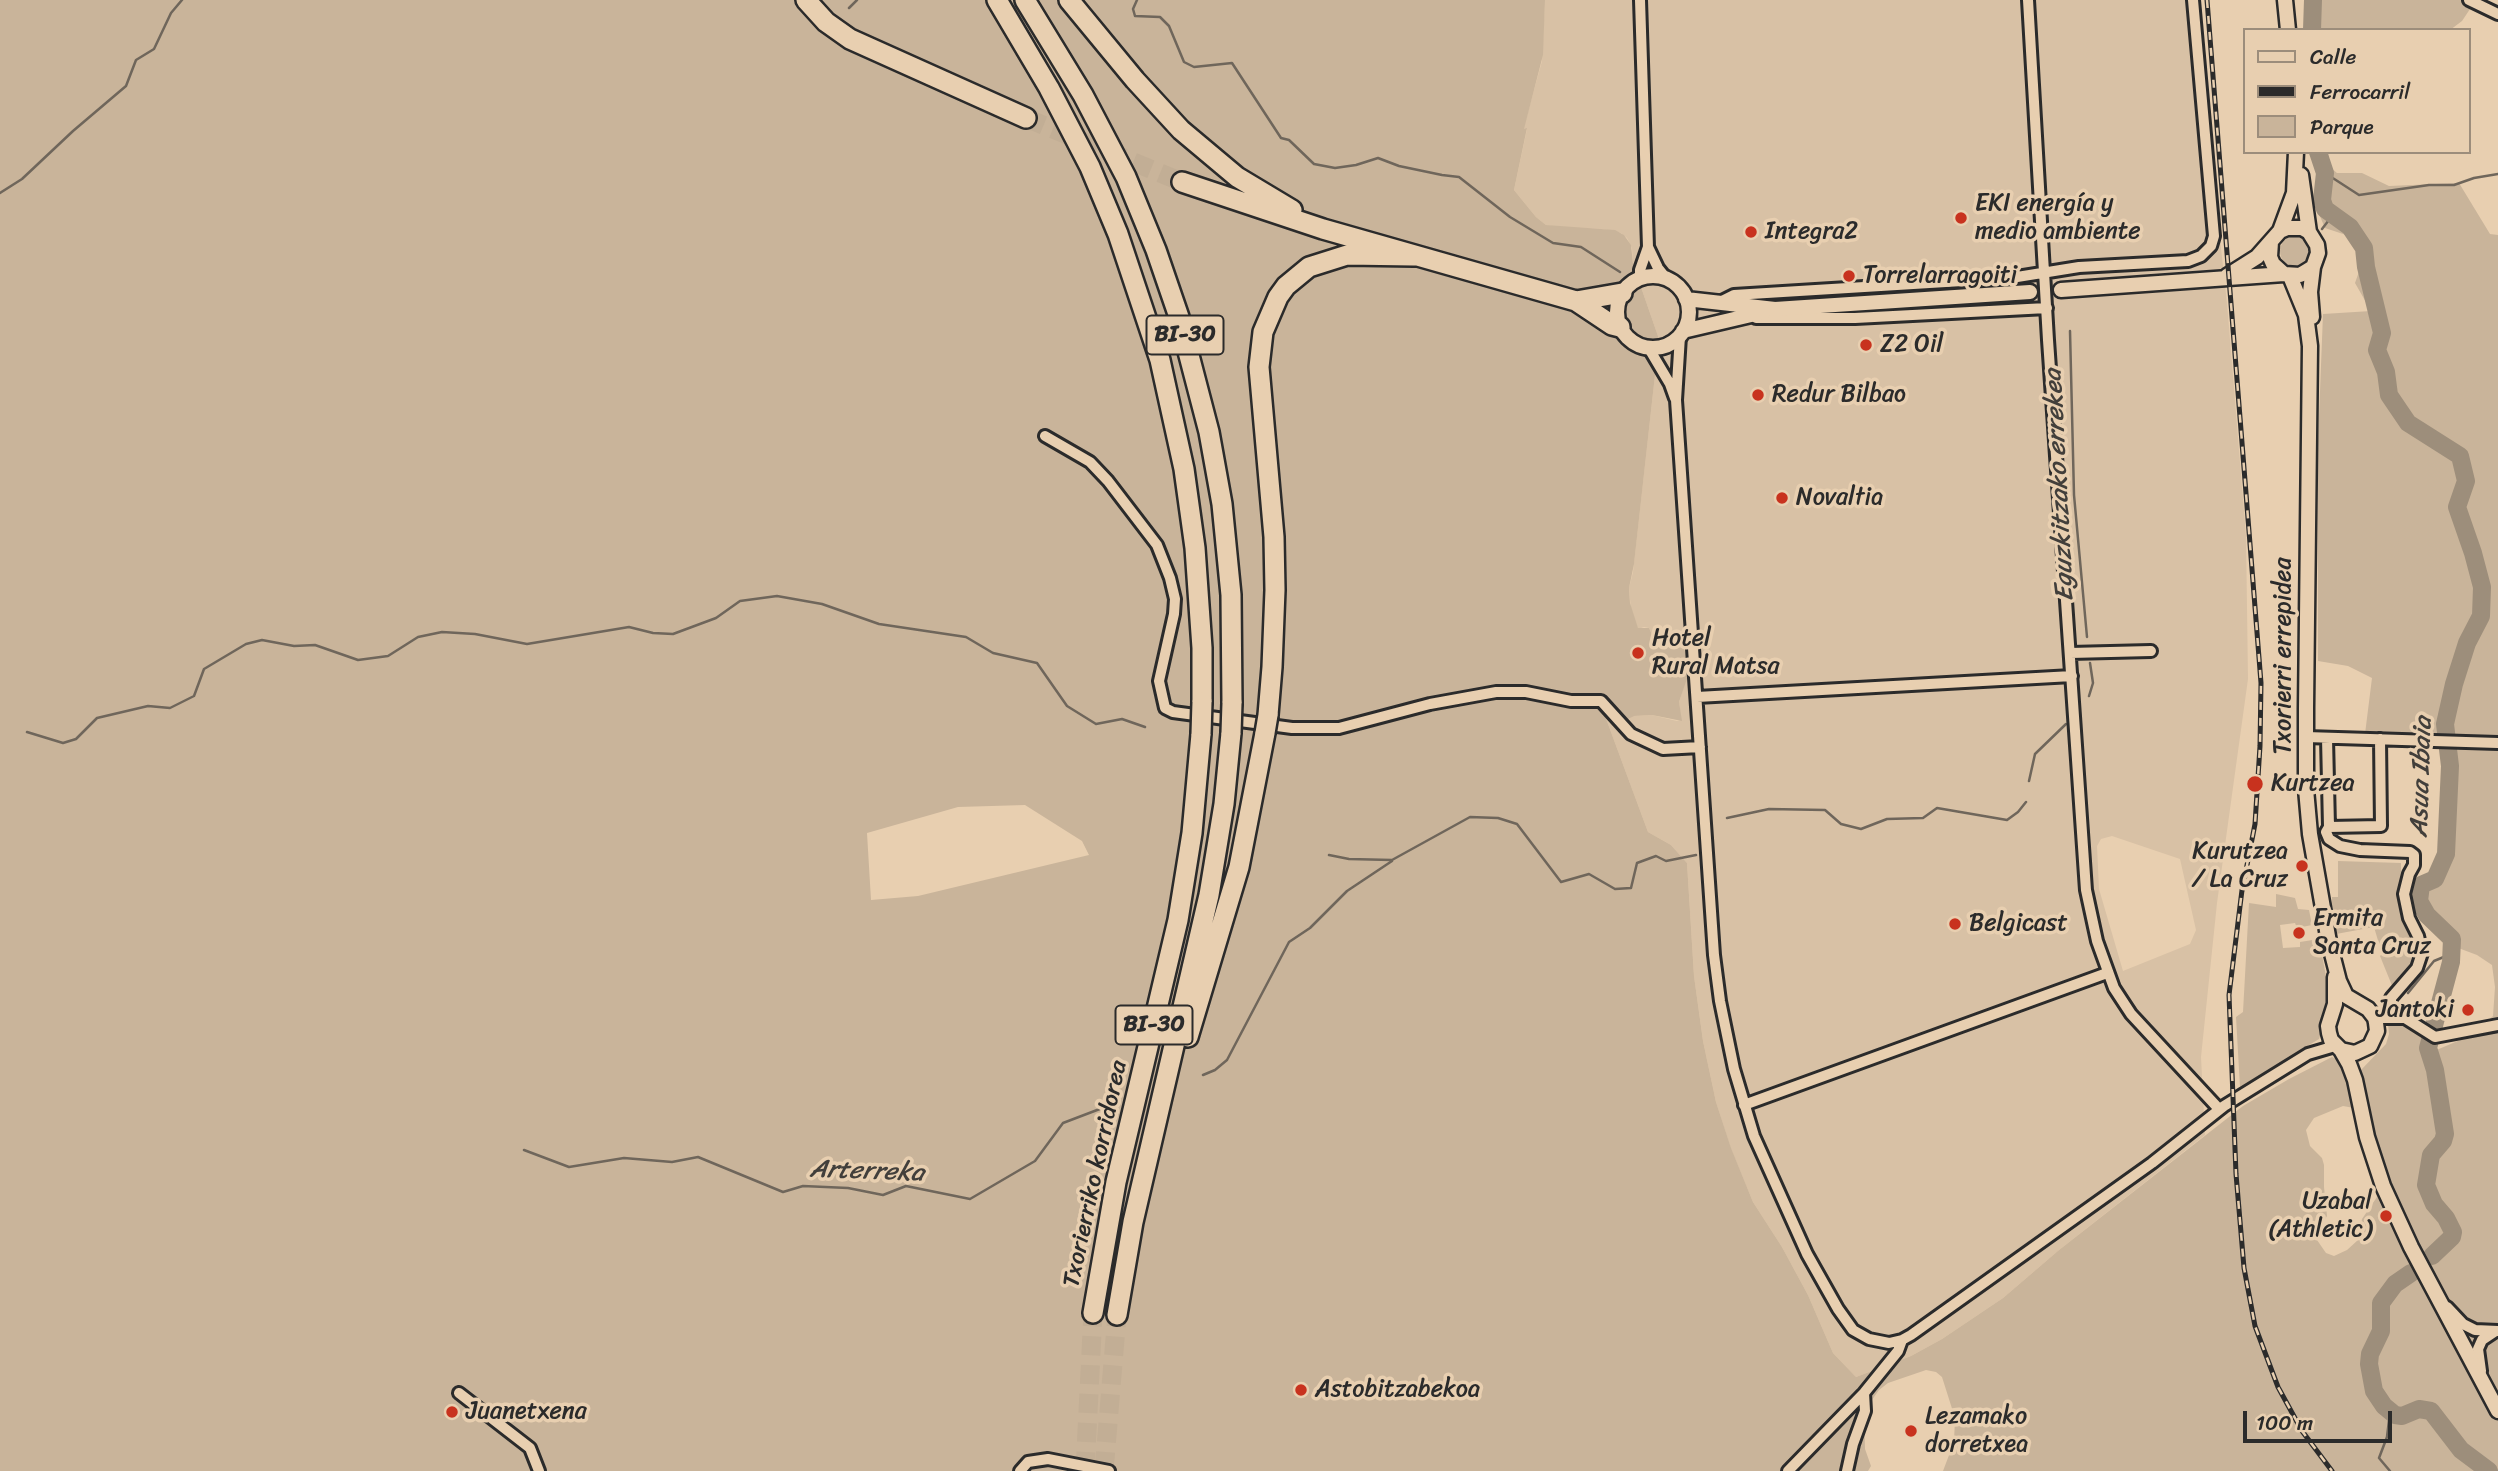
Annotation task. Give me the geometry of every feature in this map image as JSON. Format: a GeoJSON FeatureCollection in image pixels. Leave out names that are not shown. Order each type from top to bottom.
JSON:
{"type":"FeatureCollection","features":[{"type":"Feature","properties":{"kind":"highway"},"geometry":{"type":"LineString","coordinates":[[806,0],[825,22],[850,40],[1026,118]]}},
{"type":"Feature","properties":{"kind":"highway"},"geometry":{"type":"LineString","coordinates":[[989,0],[1026,49]]}},
{"type":"Feature","properties":{"kind":"highway","name":"Txorierriko korridorea"},"geometry":{"type":"LineString","coordinates":[[997,0],[1066,119],[1104,199],[1134,279],[1160,360],[1180,446],[1192,526],[1201,628],[1201,734],[1192,833],[1178,920],[1116,1182],[1093,1313]]}},
{"type":"Feature","properties":{"kind":"highway","name":"Txorierriko korridorea"},"geometry":{"type":"LineString","coordinates":[[1025,0],[1083,95],[1126,177],[1168,282],[1207,420],[1222,503],[1231,595],[1232,704],[1224,804],[1209,895],[1133,1223],[1117,1315]]}},
{"type":"Feature","properties":{"kind":"highway"},"geometry":{"type":"LineString","coordinates":[[1069,0],[1135,80],[1194,143],[1237,177],[1323,229]]}},
{"type":"Feature","properties":{"kind":"highway"},"geometry":{"type":"LineString","coordinates":[[1182,182],[1323,229],[1576,301],[1612,325],[1620,327]]}},
{"type":"Feature","properties":{"kind":"highway"},"geometry":{"type":"LineString","coordinates":[[1133,1223],[1143,1199],[1239,867],[1266,724],[1272,667],[1275,590],[1274,537],[1259,367],[1263,332],[1278,297],[1286,286],[1309,267],[1347,255],[1414,256]]}},
{"type":"Feature","properties":{"kind":"highway"},"geometry":{"type":"LineString","coordinates":[[1576,301],[1622,293]]}},
{"type":"Feature","properties":{"kind":"street"},"geometry":{"type":"LineString","coordinates":[[1640,0],[1648,247],[1640,278]]}},
{"type":"Feature","properties":{"kind":"street"},"geometry":{"type":"LineString","coordinates":[[2028,0],[2086,890],[2107,972],[2131,1014],[2219,1110]]}},
{"type":"Feature","properties":{"kind":"street"},"geometry":{"type":"LineString","coordinates":[[1720,302],[1734,295],[2011,278],[2079,267],[2188,261],[2201,256],[2211,246],[2214,236],[2193,0]]}},
{"type":"Feature","properties":{"kind":"street"},"geometry":{"type":"LineString","coordinates":[[2286,0],[2288,28]]}},
{"type":"Feature","properties":{"kind":"street"},"geometry":{"type":"LineString","coordinates":[[2469,0],[2498,14]]}},
{"type":"Feature","properties":{"kind":"street","name":"Txorierri errepidea"},"geometry":{"type":"LineString","coordinates":[[2297,154],[2309,232],[2318,245],[2317,261],[2313,267],[2310,346],[2306,737],[2306,789],[2310,834],[2339,981],[2346,996],[2375,1018]]}},
{"type":"Feature","properties":{"kind":"street","name":"Txorierri errepidea"},"geometry":{"type":"LineString","coordinates":[[2297,154],[2291,206],[2270,257],[2277,270],[2287,275],[2306,315],[2310,346]]}},
{"type":"Feature","properties":{"kind":"street"},"geometry":{"type":"LineString","coordinates":[[2221,279],[2246,266],[2276,237],[2294,227],[2309,232]]}},
{"type":"Feature","properties":{"kind":"street"},"geometry":{"type":"LineString","coordinates":[[1648,247],[1658,268],[1666,278],[1675,283],[1686,299],[1688,321],[1681,334],[1676,400],[1715,967],[1720,1001],[1744,1105],[1771,1177],[1807,1254],[1853,1330],[1869,1339],[1889,1343],[1902,1340],[2152,1163],[2219,1110],[2308,1054],[2335,1043],[2356,1053],[2363,1051]]}},
{"type":"Feature","properties":{"kind":"street"},"geometry":{"type":"LineString","coordinates":[[2061,290],[2300,275],[2313,267]]}},
{"type":"Feature","properties":{"kind":"street"},"geometry":{"type":"LineString","coordinates":[[1666,278],[1640,278],[1622,293],[1617,313],[1620,327],[1629,339],[1648,348],[1665,346],[1681,334],[1775,309],[2030,292]]}},
{"type":"Feature","properties":{"kind":"street"},"geometry":{"type":"LineString","coordinates":[[1686,299],[1775,309]]}},
{"type":"Feature","properties":{"kind":"street"},"geometry":{"type":"LineString","coordinates":[[1735,318],[1855,318],[2047,308]]}},
{"type":"Feature","properties":{"kind":"street"},"geometry":{"type":"LineString","coordinates":[[1648,348],[1670,384],[1676,400]]}},
{"type":"Feature","properties":{"kind":"street"},"geometry":{"type":"LineString","coordinates":[[1045,436],[1090,462],[1157,545],[1175,600],[1167,653],[1159,681],[1165,708],[1173,712],[1292,728],[1339,728],[1430,704],[1496,692],[1526,692],[1571,701],[1601,701],[1632,734],[1663,749],[1700,747]]}},
{"type":"Feature","properties":{"kind":"street"},"geometry":{"type":"LineString","coordinates":[[2070,653],[2151,651]]}},
{"type":"Feature","properties":{"kind":"street"},"geometry":{"type":"LineString","coordinates":[[1698,697],[2072,676]]}},
{"type":"Feature","properties":{"kind":"street"},"geometry":{"type":"LineString","coordinates":[[2306,737],[2498,743]]}},
{"type":"Feature","properties":{"kind":"street"},"geometry":{"type":"LineString","coordinates":[[2327,738],[2329,827],[2326,832],[2329,839],[2340,846],[2360,850],[2410,852],[2414,855],[2414,865],[2404,894],[2409,918],[2418,936],[2422,953],[2417,968],[2391,998],[2391,1017]]}},
{"type":"Feature","properties":{"kind":"street"},"geometry":{"type":"LineString","coordinates":[[2329,827],[2381,826],[2380,739]]}},
{"type":"Feature","properties":{"kind":"street","name":"Txorierri errepidea"},"geometry":{"type":"LineString","coordinates":[[2334,963],[2333,1013],[2328,1026],[2335,1043]]}},
{"type":"Feature","properties":{"kind":"street"},"geometry":{"type":"LineString","coordinates":[[1744,1105],[2107,972]]}},
{"type":"Feature","properties":{"kind":"street"},"geometry":{"type":"LineString","coordinates":[[2333,1013],[2346,1005],[2361,1005]]}},
{"type":"Feature","properties":{"kind":"street"},"geometry":{"type":"LineString","coordinates":[[2358,1096],[2357,1081],[2363,1051],[2374,1039],[2377,1031],[2375,1018],[2391,1017],[2413,1022],[2430,1035],[2498,1026]]}},
{"type":"Feature","properties":{"kind":"street"},"geometry":{"type":"LineString","coordinates":[[2335,1043],[2355,1080],[2367,1137],[2397,1218],[2498,1411]]}},
{"type":"Feature","properties":{"kind":"street"},"geometry":{"type":"LineString","coordinates":[[2434,1291],[2463,1324],[2481,1336]]}},
{"type":"Feature","properties":{"kind":"street"},"geometry":{"type":"LineString","coordinates":[[2462,1343],[2472,1344],[2481,1336],[2497,1331]]}},
{"type":"Feature","properties":{"kind":"street"},"geometry":{"type":"LineString","coordinates":[[2481,1336],[2478,1358],[2486,1388]]}},
{"type":"Feature","properties":{"kind":"street"},"geometry":{"type":"LineString","coordinates":[[1788,1471],[1864,1393],[1898,1351],[1902,1340]]}},
{"type":"Feature","properties":{"kind":"street"},"geometry":{"type":"LineString","coordinates":[[458,1393],[530,1448],[539,1471]]}},
{"type":"Feature","properties":{"kind":"street"},"geometry":{"type":"LineString","coordinates":[[1847,1471],[1865,1411],[1864,1393]]}},
{"type":"Feature","properties":{"kind":"street"},"geometry":{"type":"LineString","coordinates":[[1020,1471],[1028,1462],[1048,1459],[1109,1471]]}},
{"type":"Feature","properties":{"kind":"shaded area"},"geometry":{"type":"Polygon","coordinates":[[[1545,0],[2194,0],[2227,303],[2246,536],[2248,679],[2217,903],[2201,1057],[2205,1135],[2059,1250],[2003,1298],[1942,1339],[1911,1356],[1856,1377],[1833,1353],[1808,1295],[1753,1202],[1731,1149],[1716,1102],[1703,1041],[1694,976],[1687,863],[1671,845],[1648,832],[1601,705],[1634,716],[1652,715],[1681,720],[1679,702],[1689,671],[1684,649],[1674,645],[1657,645],[1649,628],[1638,629],[1631,610],[1629,588],[1659,339],[1633,264],[1632,248],[1627,238],[1621,233],[1603,229],[1546,225],[1514,190],[1527,129],[1523,130],[1542,61],[1545,0]],[[2112,836],[2101,839],[2097,846],[2099,889],[2123,971],[2190,944],[2196,930],[2180,859],[2112,836]]]}},
{"type":"Feature","properties":{"kind":"green space"},"geometry":{"type":"Polygon","coordinates":[[[0,0],[1545,0],[1543,55],[1524,129],[1527,128],[1514,190],[1546,225],[1615,230],[1624,235],[1631,245],[1633,264],[1659,339],[1629,588],[1630,603],[1638,628],[1649,628],[1657,645],[1674,645],[1684,649],[1690,664],[1679,702],[1682,721],[1652,715],[1634,716],[1622,722],[1601,705],[1648,832],[1671,845],[1687,863],[1694,976],[1703,1041],[1716,1102],[1731,1148],[1753,1202],[1808,1295],[1833,1353],[1856,1377],[1911,1356],[1942,1339],[2003,1298],[2059,1250],[2243,1106],[2289,1079],[2332,1057],[2360,1071],[2386,1044],[2388,1024],[2412,1028],[2426,1043],[2427,1054],[2472,1035],[2493,1016],[2495,987],[2492,965],[2477,955],[2453,946],[2439,935],[2432,927],[2423,907],[2421,891],[2426,875],[2442,856],[2449,835],[2444,740],[2365,734],[2372,678],[2348,666],[2318,661],[2318,443],[2323,314],[2371,311],[2355,283],[2362,263],[2361,249],[2352,237],[2325,228],[2319,214],[2321,192],[2314,154],[2328,154],[2330,167],[2337,173],[2362,173],[2389,186],[2459,183],[2490,234],[2498,235],[2498,1471],[1943,1471],[1954,1442],[1955,1418],[1942,1377],[1936,1372],[1926,1370],[1888,1383],[1879,1390],[1864,1411],[1865,1449],[1871,1466],[1868,1471],[0,1471],[0,0]],[[1025,805],[958,807],[867,833],[871,900],[918,896],[1089,855],[1082,841],[1025,805]],[[2343,1106],[2314,1118],[2306,1130],[2310,1146],[2322,1158],[2324,1165],[2327,1216],[2317,1233],[2317,1240],[2326,1253],[2334,1256],[2347,1250],[2358,1240],[2362,1219],[2377,1197],[2354,1108],[2343,1106]]]}},
{"type":"Feature","properties":{"kind":"green space"},"geometry":{"type":"Polygon","coordinates":[[[2308,0],[2476,0],[2462,21],[2453,28],[2307,28],[2308,0]]]}},
{"type":"Feature","properties":{"kind":"green space"},"geometry":{"type":"Polygon","coordinates":[[[2295,236],[2301,237],[2309,245],[2309,257],[2301,265],[2295,266],[2289,265],[2281,257],[2280,251],[2281,245],[2289,237],[2295,236]]]}},
{"type":"Feature","properties":{"kind":"green space"},"geometry":{"type":"Polygon","coordinates":[[[2338,861],[2401,863],[2401,899],[2417,945],[2413,965],[2393,988],[2380,956],[2382,954],[2374,927],[2336,934],[2332,897],[2338,897],[2338,861]]]}},
{"type":"Feature","properties":{"kind":"green space"},"geometry":{"type":"Polygon","coordinates":[[[2276,894],[2295,898],[2298,909],[2309,910],[2312,925],[2297,928],[2295,923],[2280,925],[2283,948],[2300,947],[2300,942],[2319,939],[2331,1003],[2319,1039],[2240,1087],[2236,1017],[2243,1012],[2249,903],[2276,907],[2276,894]]]}},
{"type":"Feature","properties":{"kind":"waterway"},"geometry":{"type":"LineString","coordinates":[[0,193],[22,179],[126,86],[136,60],[154,49],[171,13],[182,0]]}},
{"type":"Feature","properties":{"kind":"waterway"},"geometry":{"type":"LineString","coordinates":[[849,8],[857,0]]}},
{"type":"Feature","properties":{"kind":"waterway"},"geometry":{"type":"LineString","coordinates":[[1137,0],[1133,9],[1135,16],[1160,17],[1169,26],[1184,62],[1194,67],[1232,63],[1281,138],[1289,140],[1314,164],[1335,168],[1378,158],[1399,166],[1459,177],[1510,217],[1553,243],[1581,247],[1620,272]]}},
{"type":"Feature","properties":{"kind":"waterway","name":"Asua Ibaia"},"geometry":{"type":"LineString","coordinates":[[2312,28],[2313,0]]}},
{"type":"Feature","properties":{"kind":"waterway","name":"Asua Ibaia"},"geometry":{"type":"LineString","coordinates":[[2319,154],[2325,173],[2322,200],[2325,209],[2350,227],[2364,248],[2382,333],[2377,350],[2386,372],[2389,395],[2408,423],[2460,456],[2466,481],[2457,507],[2482,587],[2481,616],[2467,643],[2445,724],[2450,766],[2446,854],[2435,879],[2421,885],[2419,901],[2427,915],[2452,939],[2451,962],[2428,1048],[2435,1070],[2445,1134],[2443,1141],[2431,1155],[2426,1185],[2434,1204],[2453,1232],[2452,1237],[2432,1256]]}},
{"type":"Feature","properties":{"kind":"waterway"},"geometry":{"type":"LineString","coordinates":[[2325,173],[2359,195],[2429,185],[2454,185],[2498,174]]}},
{"type":"Feature","properties":{"kind":"waterway","name":"Eguzkitzako errekea"},"geometry":{"type":"LineString","coordinates":[[2322,229],[2332,216]]}},
{"type":"Feature","properties":{"kind":"waterway","name":"Eguzkitzako errekea"},"geometry":{"type":"LineString","coordinates":[[2070,331],[2074,495],[2087,637]]}},
{"type":"Feature","properties":{"kind":"waterway","name":"Eguzkitzako errekea"},"geometry":{"type":"LineString","coordinates":[[27,732],[63,743],[76,739],[97,718],[148,706],[170,708],[194,696],[204,669],[246,644],[262,640],[294,646],[315,645],[358,660],[388,656],[418,637],[442,632],[475,634],[527,644],[629,627],[653,633],[673,634],[716,618],[740,601],[777,596],[822,604],[879,624],[966,637],[993,653],[1037,663],[1067,706],[1096,724],[1122,719],[1145,727]]}},
{"type":"Feature","properties":{"kind":"waterway","name":"Eguzkitzako errekea"},"geometry":{"type":"LineString","coordinates":[[2089,696],[2093,683],[2090,663]]}},
{"type":"Feature","properties":{"kind":"waterway","name":"Eguzkitzako errekea"},"geometry":{"type":"LineString","coordinates":[[2029,781],[2035,754],[2066,724]]}},
{"type":"Feature","properties":{"kind":"waterway","name":"Eguzkitzako errekea"},"geometry":{"type":"LineString","coordinates":[[1727,818],[1769,809],[1825,810],[1841,824],[1861,829],[1887,819],[1923,818],[1937,808],[2007,820],[2026,802]]}},
{"type":"Feature","properties":{"kind":"waterway","name":"Eguzkitzako errekea"},"geometry":{"type":"LineString","coordinates":[[1329,855],[1349,859],[1392,860],[1470,817],[1498,818],[1517,824],[1561,882],[1589,874],[1615,889],[1631,888],[1637,863],[1656,856],[1666,861],[1696,855]]}},
{"type":"Feature","properties":{"kind":"waterway","name":"Arterreka"},"geometry":{"type":"LineString","coordinates":[[1203,1075],[1215,1070],[1227,1060],[1289,942],[1310,928],[1347,891],[1392,861]]}},
{"type":"Feature","properties":{"kind":"waterway"},"geometry":{"type":"LineString","coordinates":[[2408,993],[2434,961],[2451,954]]}},
{"type":"Feature","properties":{"kind":"waterway","name":"Arterreka"},"geometry":{"type":"LineString","coordinates":[[524,1150],[569,1167],[624,1158],[672,1162],[698,1157],[783,1192],[803,1186],[848,1188],[883,1195],[906,1186],[970,1199],[1035,1161],[1063,1123],[1105,1107]]}},
{"type":"Feature","properties":{"kind":"waterway","name":"Asua Ibaia"},"geometry":{"type":"LineString","coordinates":[[2411,1273],[2395,1284],[2381,1303],[2381,1331],[2370,1354],[2369,1364],[2374,1391],[2384,1406],[2395,1415],[2402,1416],[2419,1409],[2431,1411],[2461,1450],[2489,1471]]}},
{"type":"Feature","properties":{"kind":"waterway"},"geometry":{"type":"LineString","coordinates":[[2390,1412],[2387,1437],[2379,1458],[2390,1471]]}},
{"type":"Feature","properties":{"kind":"tunnel"},"geometry":{"type":"LineString","coordinates":[[1026,118],[1182,182]]}},
{"type":"Feature","properties":{"kind":"tunnel"},"geometry":{"type":"LineString","coordinates":[[1085,1471],[1093,1313]]}},
{"type":"Feature","properties":{"kind":"tunnel"},"geometry":{"type":"LineString","coordinates":[[1104,1471],[1117,1315]]}},
{"type":"Feature","properties":{"kind":"railway"},"geometry":{"type":"LineString","coordinates":[[2207,0],[2261,683],[2255,824],[2242,891]]}},
{"type":"Feature","properties":{"kind":"railway"},"geometry":{"type":"LineString","coordinates":[[2243,882],[2229,995],[2236,1174],[2244,1268],[2255,1326],[2278,1387],[2302,1431],[2332,1471]]}},
{"type":"Feature","properties":{"kind":"place","name":"EKI energía y medio ambiente"},"geometry":{"type":"Point","coordinates":[1961,218]}},
{"type":"Feature","properties":{"kind":"place","name":"Integra2"},"geometry":{"type":"Point","coordinates":[1751,232]}},
{"type":"Feature","properties":{"kind":"place","name":"Torrelarragoiti"},"geometry":{"type":"Point","coordinates":[1849,276]}},
{"type":"Feature","properties":{"kind":"place","name":"Z2 Oil"},"geometry":{"type":"Point","coordinates":[1866,345]}},
{"type":"Feature","properties":{"kind":"place","name":"Redur Bilbao"},"geometry":{"type":"Point","coordinates":[1758,395]}},
{"type":"Feature","properties":{"kind":"place","name":"Novaltia"},"geometry":{"type":"Point","coordinates":[1782,498]}},
{"type":"Feature","properties":{"kind":"place","name":"Hotel Rural Matsa"},"geometry":{"type":"Point","coordinates":[1638,653]}},
{"type":"Feature","properties":{"kind":"place","name":"Kurtzea"},"geometry":{"type":"Point","coordinates":[2255,784]}},
{"type":"Feature","properties":{"kind":"place","name":"Kurutzea / La Cruz"},"geometry":{"type":"Point","coordinates":[2302,866]}},
{"type":"Feature","properties":{"kind":"place","name":"Belgicast"},"geometry":{"type":"Point","coordinates":[1955,924]}},
{"type":"Feature","properties":{"kind":"place","name":"Ermita Santa Cruz"},"geometry":{"type":"Point","coordinates":[2299,933]}},
{"type":"Feature","properties":{"kind":"place","name":"Jantoki"},"geometry":{"type":"Point","coordinates":[2468,1010]}},
{"type":"Feature","properties":{"kind":"place","name":"Uzabal (Athletic)"},"geometry":{"type":"Point","coordinates":[2386,1216]}},
{"type":"Feature","properties":{"kind":"place","name":"Astobitzabekoa"},"geometry":{"type":"Point","coordinates":[1301,1390]}},
{"type":"Feature","properties":{"kind":"place","name":"Juanetxena"},"geometry":{"type":"Point","coordinates":[452,1412]}},
{"type":"Feature","properties":{"kind":"place","name":"Lezamako dorretxea"},"geometry":{"type":"Point","coordinates":[1911,1431]}}]}
